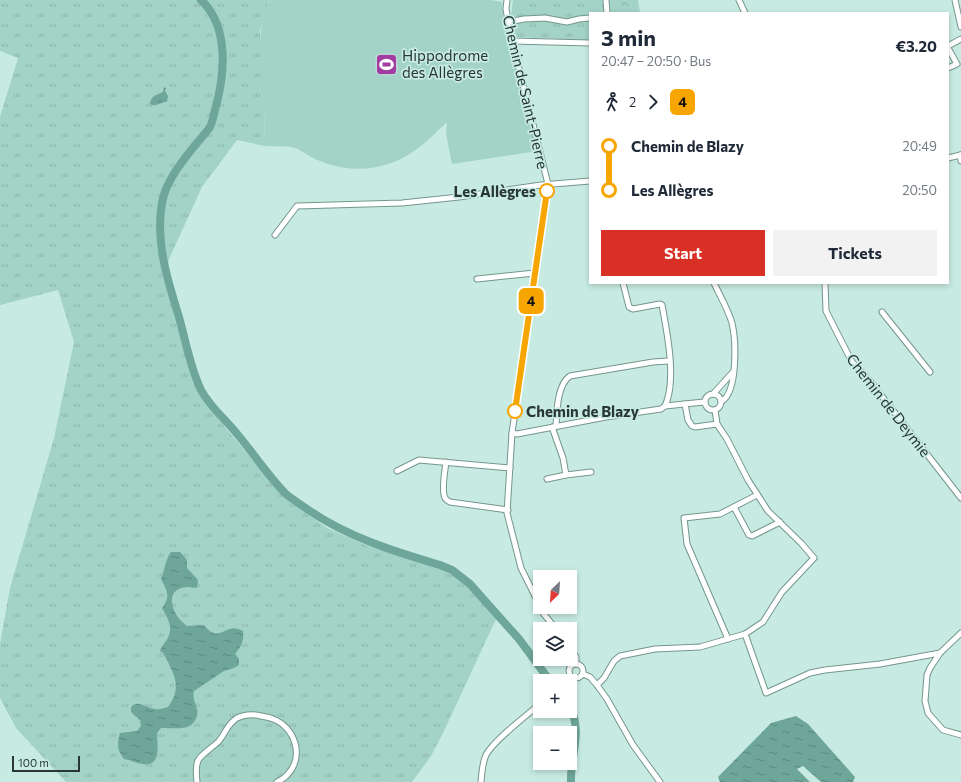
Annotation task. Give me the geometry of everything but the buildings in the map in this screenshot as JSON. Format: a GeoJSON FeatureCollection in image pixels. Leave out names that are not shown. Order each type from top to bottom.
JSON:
{"type":"FeatureCollection","features":[{"type":"Feature","properties":{"kind":"street","name":"Chemin de Saint-Pierre"},"geometry":{"type":"LineString","coordinates":[[507,0],[506,9],[512,41],[548,184],[512,433],[508,510],[521,568],[533,593]]}},
{"type":"Feature","properties":{"kind":"street"},"geometry":{"type":"LineString","coordinates":[[606,0],[607,12]]}},
{"type":"Feature","properties":{"kind":"street"},"geometry":{"type":"LineString","coordinates":[[739,0],[745,12]]}},
{"type":"Feature","properties":{"kind":"street"},"geometry":{"type":"LineString","coordinates":[[955,0],[961,27]]}},
{"type":"Feature","properties":{"kind":"street"},"geometry":{"type":"LineString","coordinates":[[508,22],[524,19],[545,18],[567,22],[589,18]]}},
{"type":"Feature","properties":{"kind":"street"},"geometry":{"type":"LineString","coordinates":[[949,46],[961,39]]}},
{"type":"Feature","properties":{"kind":"street"},"geometry":{"type":"LineString","coordinates":[[512,41],[589,43]]}},
{"type":"Feature","properties":{"kind":"street"},"geometry":{"type":"LineString","coordinates":[[949,49],[957,64],[949,68]]}},
{"type":"Feature","properties":{"kind":"street"},"geometry":{"type":"LineString","coordinates":[[949,158],[960,155],[961,161]]}},
{"type":"Feature","properties":{"kind":"street"},"geometry":{"type":"LineString","coordinates":[[275,236],[297,206],[402,203],[459,197],[548,184],[589,181]]}},
{"type":"Feature","properties":{"kind":"street"},"geometry":{"type":"LineString","coordinates":[[477,278],[535,273]]}},
{"type":"Feature","properties":{"kind":"street"},"geometry":{"type":"LineString","coordinates":[[623,284],[629,307],[633,309],[660,304],[662,306],[668,336],[669,361],[669,390],[663,408]]}},
{"type":"Feature","properties":{"kind":"street"},"geometry":{"type":"LineString","coordinates":[[704,402],[708,409],[711,410],[715,410],[721,405],[722,401],[726,399],[734,371],[735,357],[732,322],[714,284]]}},
{"type":"Feature","properties":{"kind":"street","name":"Chemin de Deymie"},"geometry":{"type":"LineString","coordinates":[[825,284],[826,311],[852,362],[870,381],[961,498]]}},
{"type":"Feature","properties":{"kind":"street"},"geometry":{"type":"LineString","coordinates":[[882,312],[930,372]]}},
{"type":"Feature","properties":{"kind":"street"},"geometry":{"type":"LineString","coordinates":[[566,475],[554,426],[561,386],[566,380],[570,376],[653,362],[669,361]]}},
{"type":"Feature","properties":{"kind":"street"},"geometry":{"type":"LineString","coordinates":[[512,433],[517,434],[606,417],[704,402],[734,371]]}},
{"type":"Feature","properties":{"kind":"street"},"geometry":{"type":"LineString","coordinates":[[713,394],[721,397],[722,401]]}},
{"type":"Feature","properties":{"kind":"street"},"geometry":{"type":"LineString","coordinates":[[685,404],[688,420],[692,426],[695,427],[717,424]]}},
{"type":"Feature","properties":{"kind":"street"},"geometry":{"type":"LineString","coordinates":[[597,685],[604,678],[614,661],[620,656],[655,649],[700,646],[745,634],[763,622],[782,592],[814,558],[802,543],[768,511],[748,480],[727,439],[717,424],[715,410]]}},
{"type":"Feature","properties":{"kind":"street"},"geometry":{"type":"LineString","coordinates":[[397,471],[419,460],[510,468]]}},
{"type":"Feature","properties":{"kind":"street"},"geometry":{"type":"LineString","coordinates":[[446,462],[444,482],[444,497],[446,500],[450,502],[508,510]]}},
{"type":"Feature","properties":{"kind":"street"},"geometry":{"type":"LineString","coordinates":[[547,479],[591,472]]}},
{"type":"Feature","properties":{"kind":"street"},"geometry":{"type":"LineString","coordinates":[[728,639],[687,544],[684,518],[720,514],[734,508],[758,494]]}},
{"type":"Feature","properties":{"kind":"street"},"geometry":{"type":"LineString","coordinates":[[734,508],[749,535],[752,536],[780,522]]}},
{"type":"Feature","properties":{"kind":"street","name":"Chemin de Saint-Pierre"},"geometry":{"type":"LineString","coordinates":[[544,614],[550,622]]}},
{"type":"Feature","properties":{"kind":"street"},"geometry":{"type":"LineString","coordinates":[[961,633],[940,653],[930,668],[927,675],[925,701],[928,713],[943,730],[961,735]]}},
{"type":"Feature","properties":{"kind":"street"},"geometry":{"type":"LineString","coordinates":[[745,634],[766,693],[810,674],[825,670],[880,664],[940,653]]}},
{"type":"Feature","properties":{"kind":"street"},"geometry":{"type":"LineString","coordinates":[[577,664],[583,668],[583,674]]}},
{"type":"Feature","properties":{"kind":"street"},"geometry":{"type":"LineString","coordinates":[[583,674],[590,677],[607,699],[633,745],[660,782]]}},
{"type":"Feature","properties":{"kind":"street"},"geometry":{"type":"LineString","coordinates":[[577,678],[583,674]]}},
{"type":"Feature","properties":{"kind":"street"},"geometry":{"type":"LineString","coordinates":[[481,782],[482,768],[487,753],[496,742],[533,710]]}},
{"type":"Feature","properties":{"kind":"street"},"geometry":{"type":"LineString","coordinates":[[197,782],[196,763],[201,755],[220,740],[229,725],[238,718],[252,714],[273,719],[287,728],[294,737],[296,754],[294,764],[288,774],[277,782]]}},
{"type":"Feature","properties":{"kind":"green space"},"geometry":{"type":"Polygon","coordinates":[[[0,0],[269,0],[260,30],[260,86],[264,109],[265,146],[237,140],[202,187],[169,259],[165,279],[195,385],[219,420],[285,498],[327,528],[370,547],[435,566],[463,581],[497,617],[443,733],[431,756],[412,782],[66,782],[16,728],[0,698],[0,644],[10,588],[54,438],[74,342],[58,290],[0,305],[0,117],[18,58],[0,51],[0,0]]]}},
{"type":"Feature","properties":{"kind":"green space","name":"Hippodrome des Allègres"},"geometry":{"type":"Polygon","coordinates":[[[269,0],[491,0],[502,2],[508,40],[538,151],[452,164],[446,134],[447,122],[425,143],[407,156],[386,165],[363,169],[351,169],[328,164],[291,147],[265,146],[264,109],[260,86],[260,41],[262,20],[269,0]]]}},
{"type":"Feature","properties":{"kind":"green space"},"geometry":{"type":"Polygon","coordinates":[[[513,0],[604,0],[603,12],[589,12],[589,40],[516,37],[511,17],[513,0]]]}},
{"type":"Feature","properties":{"kind":"green space"},"geometry":{"type":"Polygon","coordinates":[[[604,0],[638,0],[640,12],[603,12],[604,0]]]}},
{"type":"Feature","properties":{"kind":"water"},"geometry":{"type":"Polygon","coordinates":[[[164,87],[166,88],[165,91],[168,96],[167,102],[154,105],[150,104],[153,97],[163,92],[164,87]]]}},
{"type":"Feature","properties":{"kind":"water"},"geometry":{"type":"Polygon","coordinates":[[[171,552],[180,552],[187,560],[187,568],[198,580],[197,588],[187,587],[179,589],[174,593],[172,598],[174,610],[182,622],[187,626],[204,625],[214,633],[237,628],[243,631],[243,638],[235,654],[239,659],[239,665],[224,671],[194,691],[194,698],[197,707],[197,716],[195,721],[187,727],[161,728],[157,733],[158,749],[156,759],[149,764],[143,764],[124,759],[118,747],[118,740],[120,733],[137,731],[141,726],[140,720],[131,712],[131,707],[139,704],[162,709],[168,707],[173,700],[175,693],[176,687],[174,674],[164,654],[160,651],[170,631],[168,621],[162,608],[165,604],[167,594],[161,579],[167,558],[171,552]]]}},
{"type":"Feature","properties":{"kind":"water"},"geometry":{"type":"Polygon","coordinates":[[[796,716],[808,724],[855,777],[853,782],[821,782],[803,766],[797,769],[810,782],[720,782],[718,777],[771,723],[796,716]]]}},
{"type":"Feature","properties":{"kind":"waterway"},"geometry":{"type":"LineString","coordinates":[[201,0],[210,11],[220,36],[223,65],[219,93],[210,127],[180,165],[167,187],[162,203],[160,217],[161,247],[167,276],[191,363],[201,390],[213,408],[238,435],[273,480],[286,494],[322,519],[338,528],[388,549],[452,570],[470,584],[519,639],[545,674]]}},
{"type":"Feature","properties":{"kind":"waterway"},"geometry":{"type":"LineString","coordinates":[[571,782],[576,735],[574,718]]}},
{"type":"Feature","properties":{"kind":"bus line","name":"4"},"geometry":{"type":"LineString","coordinates":[[515,411],[547,191]]}},
{"type":"Feature","properties":{"kind":"place","name":"Hippodrome des Allègres"},"geometry":{"type":"Point","coordinates":[387,64]}},
{"type":"Feature","properties":{"kind":"place","name":"Les Allègres"},"geometry":{"type":"Point","coordinates":[547,191]}},
{"type":"Feature","properties":{"kind":"place","name":"Chemin de Blazy"},"geometry":{"type":"Point","coordinates":[515,411]}}]}
